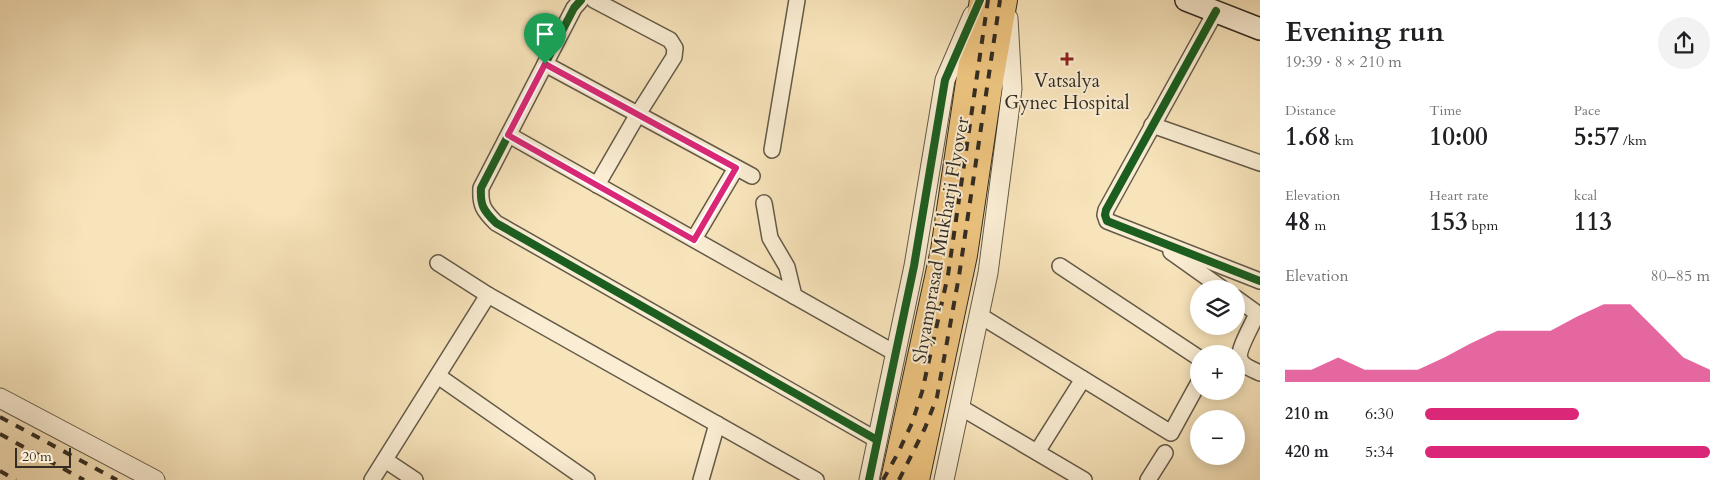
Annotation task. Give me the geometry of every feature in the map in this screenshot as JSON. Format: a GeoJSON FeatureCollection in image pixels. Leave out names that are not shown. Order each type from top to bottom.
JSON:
{"type":"FeatureCollection","features":[{"type":"Feature","properties":{"kind":"main road","name":"Shyamprasad Mukharji Flyover"},"geometry":{"type":"LineString","coordinates":[[917,480],[965,254],[980,78],[981,0]]}},
{"type":"Feature","properties":{"kind":"main road","name":"Shyamprasad Mukharji Flyover"},"geometry":{"type":"LineString","coordinates":[[894,480],[980,78],[1006,0]]}},
{"type":"Feature","properties":{"kind":"main road"},"geometry":{"type":"LineString","coordinates":[[1192,1],[1260,16]]}},
{"type":"Feature","properties":{"kind":"main road"},"geometry":{"type":"LineString","coordinates":[[1218,6],[1260,29]]}},
{"type":"Feature","properties":{"kind":"street"},"geometry":{"type":"LineString","coordinates":[[581,0],[574,8],[481,188],[480,201],[485,212],[496,222],[877,440]]}},
{"type":"Feature","properties":{"kind":"street"},"geometry":{"type":"LineString","coordinates":[[594,0],[670,40],[676,48],[674,57],[638,114],[598,185]]}},
{"type":"Feature","properties":{"kind":"street"},"geometry":{"type":"LineString","coordinates":[[772,150],[797,0]]}},
{"type":"Feature","properties":{"kind":"street"},"geometry":{"type":"LineString","coordinates":[[869,480],[914,266],[945,80],[981,0]]}},
{"type":"Feature","properties":{"kind":"street"},"geometry":{"type":"LineString","coordinates":[[944,480],[988,273],[1012,89],[1006,0]]}},
{"type":"Feature","properties":{"kind":"street"},"geometry":{"type":"LineString","coordinates":[[1218,6],[1105,215],[1108,221],[1260,281]]}},
{"type":"Feature","properties":{"kind":"street"},"geometry":{"type":"LineString","coordinates":[[545,64],[752,176]]}},
{"type":"Feature","properties":{"kind":"street"},"geometry":{"type":"LineString","coordinates":[[1152,125],[1260,162]]}},
{"type":"Feature","properties":{"kind":"street"},"geometry":{"type":"LineString","coordinates":[[508,135],[895,353]]}},
{"type":"Feature","properties":{"kind":"street"},"geometry":{"type":"LineString","coordinates":[[694,240],[736,168]]}},
{"type":"Feature","properties":{"kind":"street"},"geometry":{"type":"LineString","coordinates":[[764,203],[770,238],[787,267],[794,296]]}},
{"type":"Feature","properties":{"kind":"street"},"geometry":{"type":"LineString","coordinates":[[1150,237],[1210,280]]}},
{"type":"Feature","properties":{"kind":"street"},"geometry":{"type":"LineString","coordinates":[[438,263],[488,296],[816,480]]}},
{"type":"Feature","properties":{"kind":"street"},"geometry":{"type":"LineString","coordinates":[[1060,266],[1190,352]]}},
{"type":"Feature","properties":{"kind":"street"},"geometry":{"type":"LineString","coordinates":[[372,480],[488,296]]}},
{"type":"Feature","properties":{"kind":"street"},"geometry":{"type":"LineString","coordinates":[[1245,304],[1254,311],[1256,316],[1243,345],[1240,360],[1244,365],[1260,373]]}},
{"type":"Feature","properties":{"kind":"street"},"geometry":{"type":"LineString","coordinates":[[979,315],[1171,433],[1190,398]]}},
{"type":"Feature","properties":{"kind":"street"},"geometry":{"type":"LineString","coordinates":[[438,376],[581,478]]}},
{"type":"Feature","properties":{"kind":"street"},"geometry":{"type":"LineString","coordinates":[[1037,452],[1083,379]]}},
{"type":"Feature","properties":{"kind":"street"},"geometry":{"type":"LineString","coordinates":[[0,398],[155,480]]}},
{"type":"Feature","properties":{"kind":"street"},"geometry":{"type":"LineString","coordinates":[[960,407],[1084,480]]}},
{"type":"Feature","properties":{"kind":"street"},"geometry":{"type":"LineString","coordinates":[[701,480],[717,424]]}},
{"type":"Feature","properties":{"kind":"street"},"geometry":{"type":"LineString","coordinates":[[1148,480],[1165,453]]}},
{"type":"Feature","properties":{"kind":"street"},"geometry":{"type":"LineString","coordinates":[[385,460],[415,480]]}},
{"type":"Feature","properties":{"kind":"railway"},"geometry":{"type":"LineString","coordinates":[[883,480],[912,423],[922,392],[948,275],[988,0]]}},
{"type":"Feature","properties":{"kind":"railway"},"geometry":{"type":"LineString","coordinates":[[899,480],[925,428],[937,397],[959,276],[1000,0]]}},
{"type":"Feature","properties":{"kind":"railway"},"geometry":{"type":"LineString","coordinates":[[0,417],[117,480]]}},
{"type":"Feature","properties":{"kind":"railway"},"geometry":{"type":"LineString","coordinates":[[0,434],[84,480]]}},
{"type":"Feature","properties":{"kind":"railway"},"geometry":{"type":"LineString","coordinates":[[0,471],[16,480]]}},
{"type":"Feature","properties":{"kind":"cycle path"},"geometry":{"type":"LineString","coordinates":[[581,0],[574,8],[481,188],[481,199],[485,211],[496,223],[877,440]]}},
{"type":"Feature","properties":{"kind":"cycle path"},"geometry":{"type":"LineString","coordinates":[[869,480],[914,266],[945,80],[980,0]]}},
{"type":"Feature","properties":{"kind":"cycle path"},"geometry":{"type":"LineString","coordinates":[[1216,11],[1106,210],[1105,215],[1107,221],[1260,281]]}},
{"type":"Feature","properties":{"kind":"place","name":"Vatsalya Gynec Hospital"},"geometry":{"type":"Point","coordinates":[1067,59]}},
{"type":"Feature","properties":{"kind":"route"},"geometry":{"type":"LineString","coordinates":[[545,64],[736,168],[694,240],[508,135],[545,64]]}}]}
